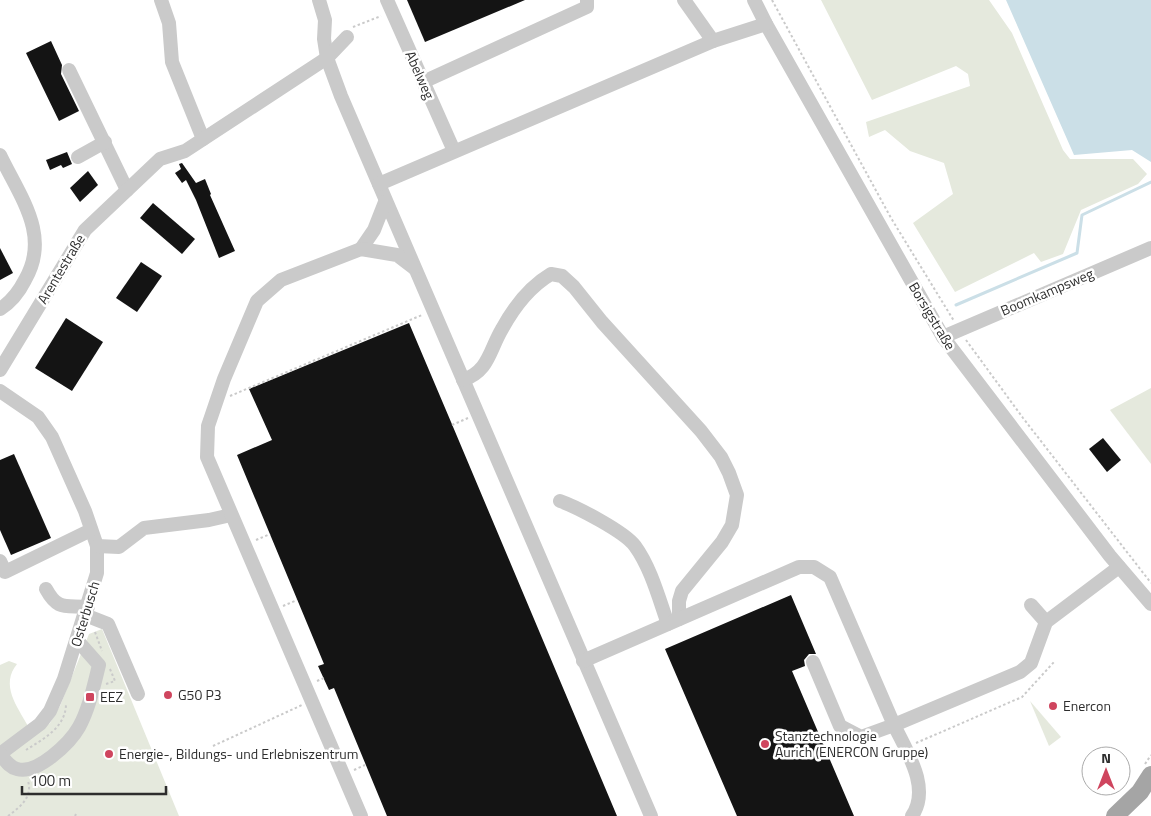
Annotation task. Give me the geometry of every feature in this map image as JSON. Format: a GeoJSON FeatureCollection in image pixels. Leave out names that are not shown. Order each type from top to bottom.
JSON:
{"type":"FeatureCollection","features":[{"type":"Feature","properties":{"kind":"main road"},"geometry":{"type":"LineString","coordinates":[[1115,816],[1140,792],[1151,775]]}},
{"type":"Feature","properties":{"kind":"street"},"geometry":{"type":"LineString","coordinates":[[161,0],[169,23],[172,62],[203,140],[327,58],[347,37]]}},
{"type":"Feature","properties":{"kind":"street"},"geometry":{"type":"LineString","coordinates":[[319,0],[325,20],[324,39],[327,58],[385,202],[416,269],[651,816]]}},
{"type":"Feature","properties":{"kind":"street","name":"Abelweg"},"geometry":{"type":"LineString","coordinates":[[387,0],[454,150]]}},
{"type":"Feature","properties":{"kind":"street"},"geometry":{"type":"LineString","coordinates":[[423,82],[587,7],[587,0]]}},
{"type":"Feature","properties":{"kind":"street"},"geometry":{"type":"LineString","coordinates":[[684,0],[712,41]]}},
{"type":"Feature","properties":{"kind":"street","name":"Borsigstraße"},"geometry":{"type":"LineString","coordinates":[[754,0],[943,337],[1119,567],[1151,604]]}},
{"type":"Feature","properties":{"kind":"street"},"geometry":{"type":"LineString","coordinates":[[379,184],[454,150],[712,41],[766,24]]}},
{"type":"Feature","properties":{"kind":"street"},"geometry":{"type":"LineString","coordinates":[[69,70],[127,190]]}},
{"type":"Feature","properties":{"kind":"street","name":"Arentestraße"},"geometry":{"type":"LineString","coordinates":[[0,370],[85,230],[160,159],[185,152],[203,140]]}},
{"type":"Feature","properties":{"kind":"street"},"geometry":{"type":"LineString","coordinates":[[78,157],[105,142]]}},
{"type":"Feature","properties":{"kind":"street"},"geometry":{"type":"LineString","coordinates":[[0,156],[34,225],[37,246],[32,269],[18,293],[0,309]]}},
{"type":"Feature","properties":{"kind":"street"},"geometry":{"type":"LineString","coordinates":[[361,249],[374,230],[385,202]]}},
{"type":"Feature","properties":{"kind":"street","name":"Boomkampsweg"},"geometry":{"type":"LineString","coordinates":[[943,337],[1151,248]]}},
{"type":"Feature","properties":{"kind":"street"},"geometry":{"type":"LineString","coordinates":[[360,816],[207,457],[208,426],[216,401],[257,301],[281,280],[361,249],[397,254],[416,269]]}},
{"type":"Feature","properties":{"kind":"street"},"geometry":{"type":"LineString","coordinates":[[463,380],[475,376],[482,370],[502,330],[522,299],[537,282],[551,274],[562,276],[574,287],[602,322],[702,431],[721,457],[737,495],[734,516],[727,534],[682,591],[674,621]]}},
{"type":"Feature","properties":{"kind":"street","name":"Osterbusch"},"geometry":{"type":"LineString","coordinates":[[0,391],[38,417],[52,436],[92,530],[97,546],[98,573],[77,640],[50,711],[40,724],[0,754]]}},
{"type":"Feature","properties":{"kind":"street"},"geometry":{"type":"LineString","coordinates":[[560,501],[574,506],[634,544],[642,556],[674,621]]}},
{"type":"Feature","properties":{"kind":"street"},"geometry":{"type":"LineString","coordinates":[[97,546],[119,547],[144,528],[209,520],[231,515]]}},
{"type":"Feature","properties":{"kind":"street"},"geometry":{"type":"LineString","coordinates":[[0,561],[5,572],[92,530]]}},
{"type":"Feature","properties":{"kind":"street"},"geometry":{"type":"LineString","coordinates":[[583,661],[798,567],[814,567],[830,577],[919,781],[918,807],[912,816]]}},
{"type":"Feature","properties":{"kind":"street"},"geometry":{"type":"LineString","coordinates":[[813,662],[840,726],[860,737],[894,725],[1020,672],[1032,663],[1046,622],[1119,567]]}},
{"type":"Feature","properties":{"kind":"street"},"geometry":{"type":"LineString","coordinates":[[46,589],[52,601],[58,605],[87,611],[108,624],[138,694]]}},
{"type":"Feature","properties":{"kind":"street"},"geometry":{"type":"LineString","coordinates":[[1031,605],[1046,622]]}},
{"type":"Feature","properties":{"kind":"street"},"geometry":{"type":"LineString","coordinates":[[0,754],[9,765],[18,770],[36,767],[56,753],[78,728],[90,697],[99,665],[77,640]]}},
{"type":"Feature","properties":{"kind":"path","name":"Borsigstraße"},"geometry":{"type":"LineString","coordinates":[[772,0],[891,218],[959,330],[1028,425],[1151,583]]}},
{"type":"Feature","properties":{"kind":"path"},"geometry":{"type":"LineString","coordinates":[[347,37],[350,28],[382,15]]}},
{"type":"Feature","properties":{"kind":"path"},"geometry":{"type":"LineString","coordinates":[[216,401],[433,311]]}},
{"type":"Feature","properties":{"kind":"path"},"geometry":{"type":"LineString","coordinates":[[452,425],[478,414]]}},
{"type":"Feature","properties":{"kind":"path"},"geometry":{"type":"LineString","coordinates":[[244,545],[270,534]]}},
{"type":"Feature","properties":{"kind":"path"},"geometry":{"type":"LineString","coordinates":[[273,611],[297,600]]}},
{"type":"Feature","properties":{"kind":"path"},"geometry":{"type":"LineString","coordinates":[[905,747],[1022,697],[1054,662]]}},
{"type":"Feature","properties":{"kind":"path"},"geometry":{"type":"LineString","coordinates":[[213,746],[311,701]]}},
{"type":"Feature","properties":{"kind":"shaded area"},"geometry":{"type":"Polygon","coordinates":[[[821,0],[989,0],[1012,33],[1063,150],[1070,159],[1133,159],[1147,174],[1138,184],[1081,210],[1063,254],[1041,262],[1034,253],[955,292],[913,223],[953,194],[944,163],[910,151],[885,130],[869,137],[866,122],[970,86],[968,74],[956,66],[872,100],[821,0]]]}},
{"type":"Feature","properties":{"kind":"shaded area"},"geometry":{"type":"Polygon","coordinates":[[[1006,0],[1151,0],[1151,162],[1132,150],[1074,155],[1006,0]]]}},
{"type":"Feature","properties":{"kind":"shaded area"},"geometry":{"type":"Polygon","coordinates":[[[1151,388],[1151,464],[1110,410],[1151,388]]]}},
{"type":"Feature","properties":{"kind":"shaded area"},"geometry":{"type":"Polygon","coordinates":[[[102,629],[179,816],[0,816],[0,761],[50,723],[60,706],[89,634],[102,629]]]}},
{"type":"Feature","properties":{"kind":"shaded area"},"geometry":{"type":"Polygon","coordinates":[[[9,661],[17,664],[12,672],[10,688],[15,703],[28,726],[0,747],[0,665],[9,661]]]}},
{"type":"Feature","properties":{"kind":"shaded area"},"geometry":{"type":"Polygon","coordinates":[[[1030,701],[1061,737],[1049,746],[1030,701]]]}},
{"type":"Feature","properties":{"kind":"building"},"geometry":{"type":"Polygon","coordinates":[[[407,0],[525,0],[425,42],[407,0]]]}},
{"type":"Feature","properties":{"kind":"building"},"geometry":{"type":"Polygon","coordinates":[[[51,41],[62,65],[61,74],[79,111],[59,121],[26,53],[51,41]]]}},
{"type":"Feature","properties":{"kind":"building"},"geometry":{"type":"Polygon","coordinates":[[[67,152],[72,164],[63,168],[61,165],[50,170],[46,160],[67,152]]]}},
{"type":"Feature","properties":{"kind":"building"},"geometry":{"type":"Polygon","coordinates":[[[182,163],[196,183],[205,179],[210,195],[235,251],[219,258],[186,180],[182,183],[175,173],[181,169],[179,164],[182,163]]]}},
{"type":"Feature","properties":{"kind":"building"},"geometry":{"type":"Polygon","coordinates":[[[88,171],[98,185],[80,202],[70,188],[88,171]]]}},
{"type":"Feature","properties":{"kind":"building"},"geometry":{"type":"Polygon","coordinates":[[[153,203],[195,239],[182,254],[140,218],[153,203]]]}},
{"type":"Feature","properties":{"kind":"building"},"geometry":{"type":"Polygon","coordinates":[[[0,248],[13,273],[0,280],[0,248]]]}},
{"type":"Feature","properties":{"kind":"building"},"geometry":{"type":"Polygon","coordinates":[[[141,262],[162,276],[137,312],[116,298],[141,262]]]}},
{"type":"Feature","properties":{"kind":"building"},"geometry":{"type":"Polygon","coordinates":[[[66,318],[103,342],[72,391],[35,368],[66,318]]]}},
{"type":"Feature","properties":{"kind":"building"},"geometry":{"type":"Polygon","coordinates":[[[409,323],[617,816],[387,816],[334,688],[329,690],[318,666],[324,664],[237,455],[272,440],[249,389],[409,323]]]}},
{"type":"Feature","properties":{"kind":"building"},"geometry":{"type":"Polygon","coordinates":[[[1103,438],[1121,460],[1107,472],[1089,449],[1103,438]]]}},
{"type":"Feature","properties":{"kind":"building"},"geometry":{"type":"Polygon","coordinates":[[[14,454],[51,538],[11,555],[0,530],[0,460],[14,454]]]}},
{"type":"Feature","properties":{"kind":"building","name":"Stanztechnologie Aurich (ENERCON Gruppe)"},"geometry":{"type":"Polygon","coordinates":[[[791,595],[816,654],[809,654],[804,660],[805,666],[792,671],[854,816],[737,816],[665,649],[791,595]]]}},
{"type":"Feature","properties":{"kind":"waterway"},"geometry":{"type":"LineString","coordinates":[[956,305],[1077,253],[1082,215],[1151,182]]}},
{"type":"Feature","properties":{"kind":"place","name":"G50 P3"},"geometry":{"type":"Point","coordinates":[168,695]}},
{"type":"Feature","properties":{"kind":"place","name":"EEZ"},"geometry":{"type":"Point","coordinates":[90,697]}},
{"type":"Feature","properties":{"kind":"place","name":"Enercon"},"geometry":{"type":"Point","coordinates":[1053,706]}},
{"type":"Feature","properties":{"kind":"place","name":"Stanztechnologie Aurich (ENERCON Gruppe)"},"geometry":{"type":"Point","coordinates":[765,744]}},
{"type":"Feature","properties":{"kind":"place","name":"Energie-, Bildungs- und Erlebniszentrum"},"geometry":{"type":"Point","coordinates":[109,754]}}]}
